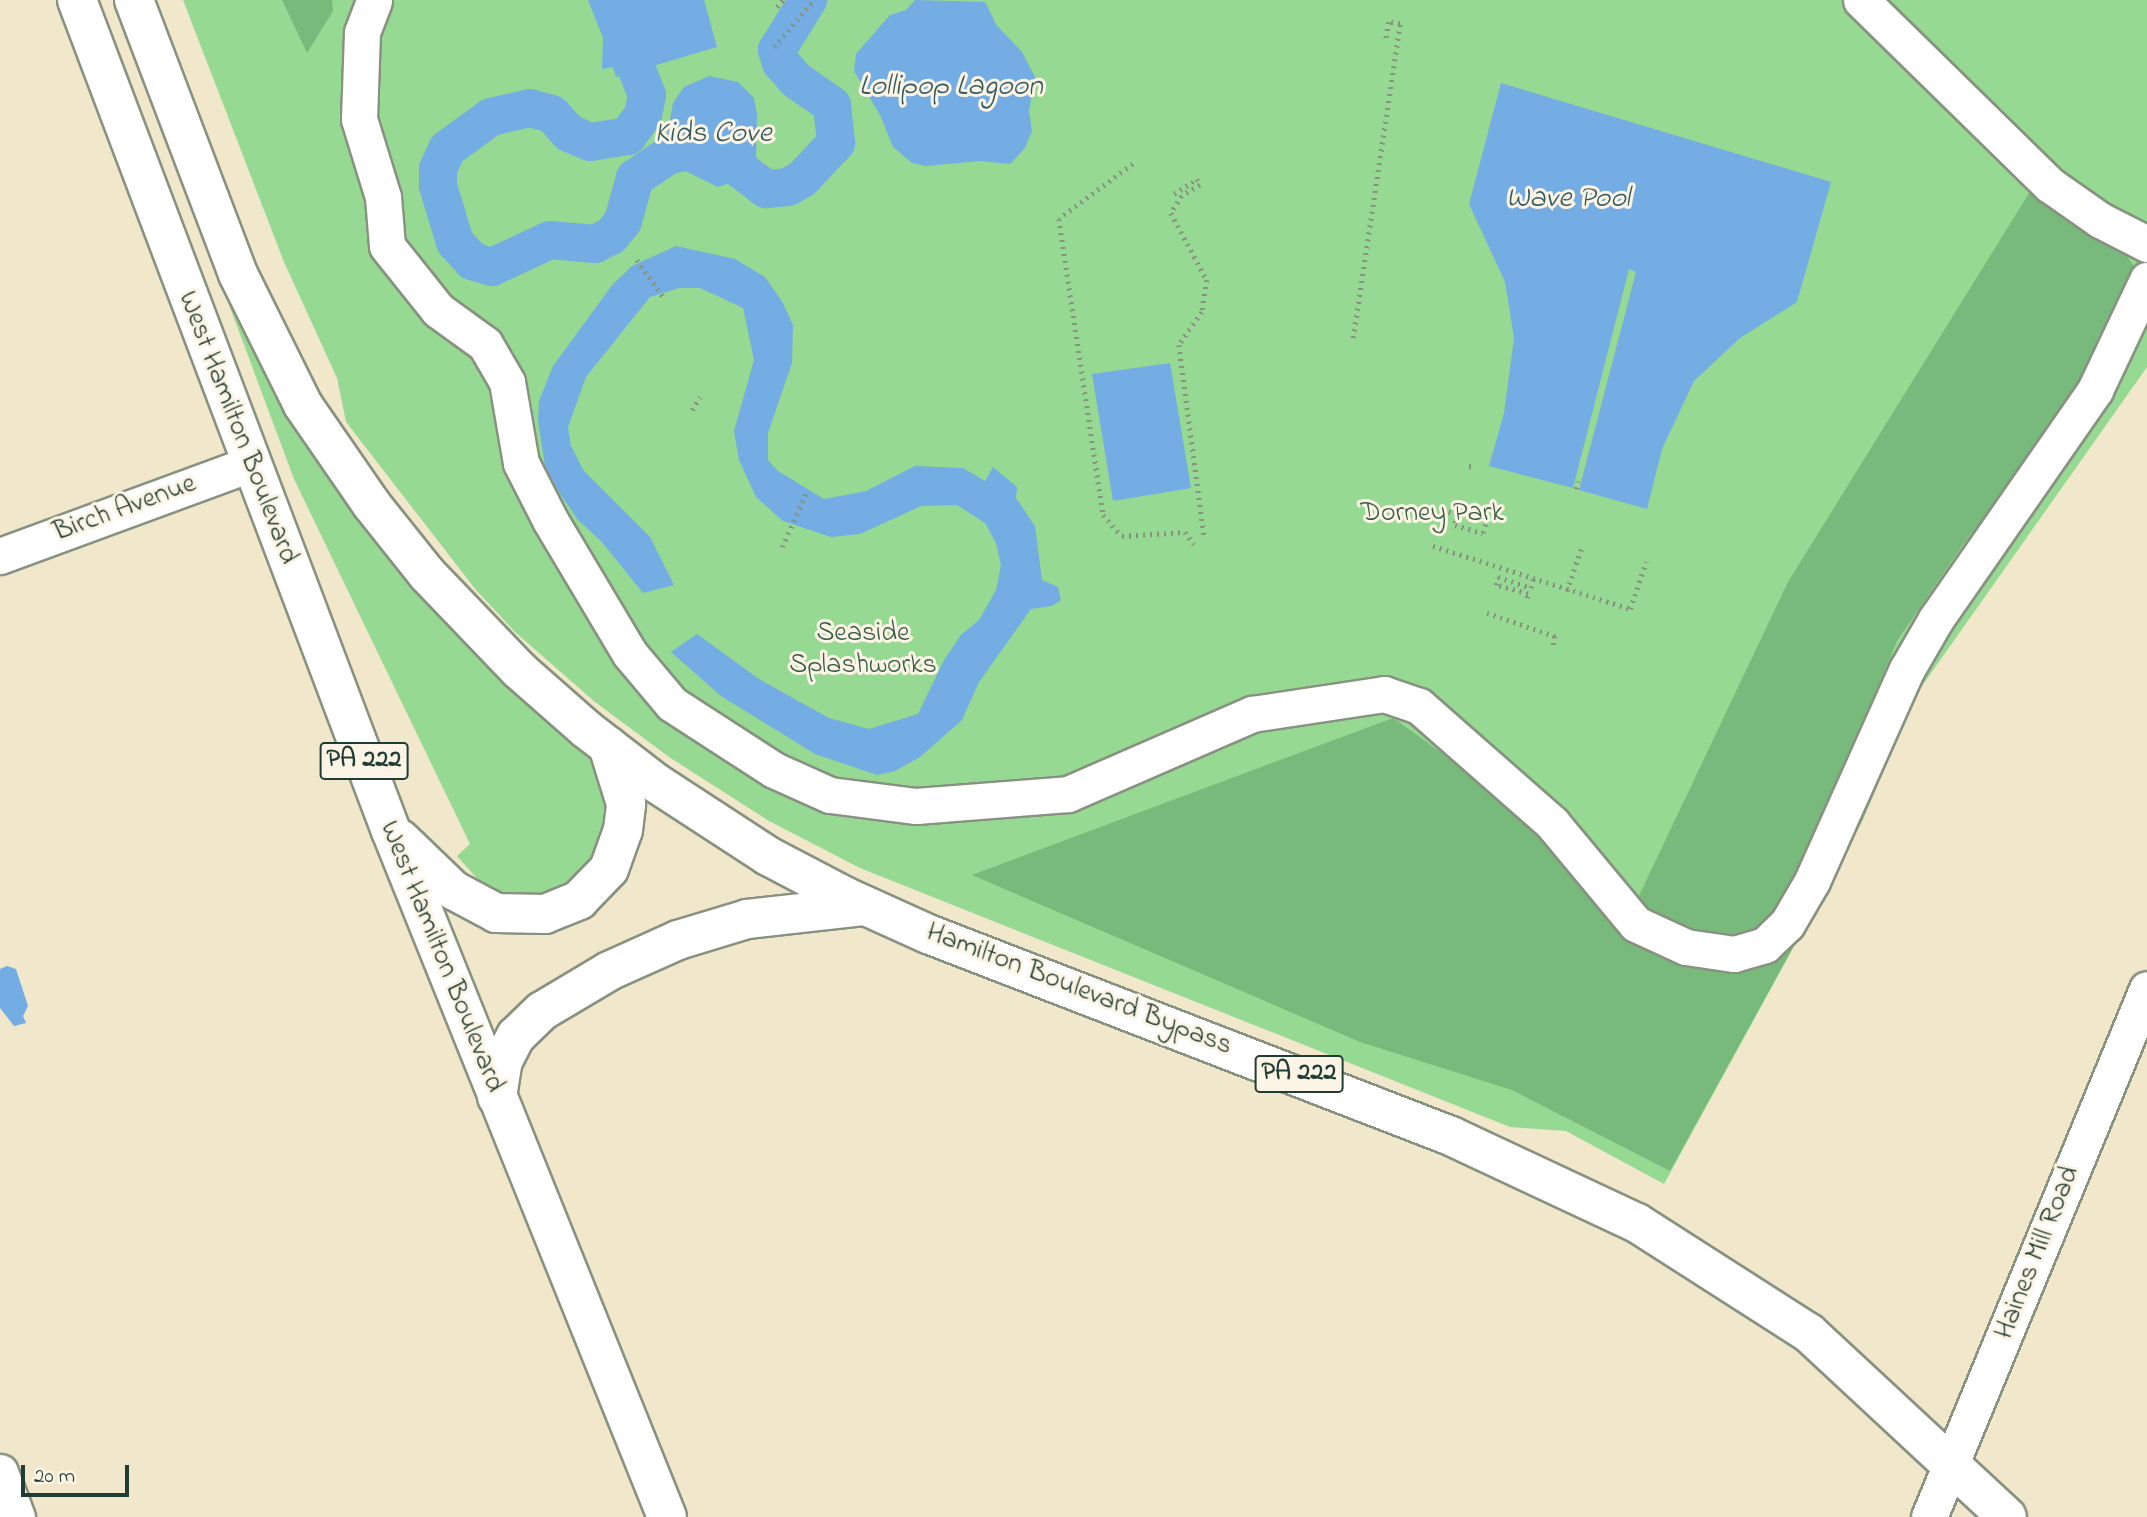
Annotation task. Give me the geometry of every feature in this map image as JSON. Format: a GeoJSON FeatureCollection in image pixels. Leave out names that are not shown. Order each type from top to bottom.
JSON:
{"type":"FeatureCollection","features":[{"type":"Feature","properties":{"kind":"main road","name":"West Hamilton Boulevard"},"geometry":{"type":"LineString","coordinates":[[77,0],[250,464],[391,831],[667,1517]]}},
{"type":"Feature","properties":{"kind":"main road","name":"West Hamilton Boulevard"},"geometry":{"type":"LineString","coordinates":[[134,0],[228,248],[303,405],[372,505],[427,574],[519,670],[608,746]]}},
{"type":"Feature","properties":{"kind":"main road"},"geometry":{"type":"LineString","coordinates":[[391,831],[453,890],[474,903],[496,913],[545,914],[579,900],[609,869],[616,852],[626,804],[608,746]]}},
{"type":"Feature","properties":{"kind":"main road","name":"Hamilton Boulevard Bypass"},"geometry":{"type":"LineString","coordinates":[[608,746],[768,856],[866,906],[928,934],[1451,1136],[1636,1223],[1809,1333],[2007,1517]]}},
{"type":"Feature","properties":{"kind":"main road"},"geometry":{"type":"LineString","coordinates":[[497,1097],[503,1061],[516,1036],[542,1011],[609,971],[678,940],[747,919],[866,906]]}},
{"type":"Feature","properties":{"kind":"street"},"geometry":{"type":"LineString","coordinates":[[149,0],[228,248]]}},
{"type":"Feature","properties":{"kind":"street"},"geometry":{"type":"LineString","coordinates":[[1861,0],[2050,185],[2147,244]]}},
{"type":"Feature","properties":{"kind":"street"},"geometry":{"type":"LineString","coordinates":[[374,1],[362,33],[359,119],[383,197],[387,246],[438,310],[485,344],[508,382],[521,463],[550,520],[630,654],[672,704],[774,770],[830,795],[916,806],[1068,794],[1252,714],[1384,694],[1419,706],[1552,822],[1636,924],[1686,947],[1734,954],[1765,945],[1787,924],[1812,881],[1907,669],[1936,619],[2095,390],[2147,280]]}},
{"type":"Feature","properties":{"kind":"street","name":"Birch Avenue"},"geometry":{"type":"LineString","coordinates":[[0,556],[250,464]]}},
{"type":"Feature","properties":{"kind":"street","name":"Haines Mill Road"},"geometry":{"type":"LineString","coordinates":[[1929,1517],[2147,989]]}},
{"type":"Feature","properties":{"kind":"street"},"geometry":{"type":"LineString","coordinates":[[0,1472],[17,1517]]}},
{"type":"Feature","properties":{"kind":"path"},"geometry":{"type":"LineString","coordinates":[[778,7],[783,0]]}},
{"type":"Feature","properties":{"kind":"path"},"geometry":{"type":"LineString","coordinates":[[774,47],[814,0]]}},
{"type":"Feature","properties":{"kind":"path"},"geometry":{"type":"LineString","coordinates":[[1353,338],[1401,24],[1389,22],[1386,39]]}},
{"type":"Feature","properties":{"kind":"path"},"geometry":{"type":"LineString","coordinates":[[1133,164],[1059,219],[1103,515],[1122,536],[1185,532],[1194,544]]}},
{"type":"Feature","properties":{"kind":"path"},"geometry":{"type":"LineString","coordinates":[[1174,194],[1197,179],[1200,185],[1182,196],[1171,213],[1207,279],[1202,312],[1179,345],[1204,536]]}},
{"type":"Feature","properties":{"kind":"path"},"geometry":{"type":"LineString","coordinates":[[637,260],[664,298]]}},
{"type":"Feature","properties":{"kind":"path"},"geometry":{"type":"LineString","coordinates":[[692,410],[700,397]]}},
{"type":"Feature","properties":{"kind":"path"},"geometry":{"type":"LineString","coordinates":[[1469,467],[1476,467]]}},
{"type":"Feature","properties":{"kind":"path"},"geometry":{"type":"LineString","coordinates":[[1576,489],[1578,481]]}},
{"type":"Feature","properties":{"kind":"path"},"geometry":{"type":"LineString","coordinates":[[782,547],[807,491]]}},
{"type":"Feature","properties":{"kind":"path"},"geometry":{"type":"LineString","coordinates":[[1442,510],[1457,514],[1455,526],[1483,533],[1487,519]]}},
{"type":"Feature","properties":{"kind":"path"},"geometry":{"type":"LineString","coordinates":[[1567,591],[1581,545]]}},
{"type":"Feature","properties":{"kind":"path"},"geometry":{"type":"LineString","coordinates":[[1433,546],[1630,609],[1646,562]]}},
{"type":"Feature","properties":{"kind":"path"},"geometry":{"type":"LineString","coordinates":[[1527,598],[1528,594],[1496,585],[1498,577],[1531,588],[1533,579]]}},
{"type":"Feature","properties":{"kind":"path"},"geometry":{"type":"LineString","coordinates":[[1487,613],[1555,636],[1552,649]]}},
{"type":"Feature","properties":{"kind":"green space","name":"Dorney Park"},"geometry":{"type":"Polygon","coordinates":[[[183,0],[2147,0],[2147,367],[1917,693],[1862,822],[1664,1184],[1566,1131],[1510,1127],[860,868],[769,821],[669,757],[595,702],[515,632],[476,590],[346,422],[337,378],[284,262],[183,0]]]}},
{"type":"Feature","properties":{"kind":"green space"},"geometry":{"type":"Polygon","coordinates":[[[282,0],[332,0],[333,11],[307,53],[282,0]]]}},
{"type":"Feature","properties":{"kind":"green space"},"geometry":{"type":"Polygon","coordinates":[[[2031,190],[2118,244],[2134,266],[2131,293],[2076,398],[1964,543],[1897,641],[1797,880],[1758,937],[1712,941],[1636,902],[1788,582],[2031,190]]]}},
{"type":"Feature","properties":{"kind":"green space"},"geometry":{"type":"Polygon","coordinates":[[[225,294],[276,393],[339,492],[426,598],[607,772],[614,810],[604,849],[579,878],[552,896],[490,893],[457,856],[470,844],[294,479],[225,294]]]}},
{"type":"Feature","properties":{"kind":"green space"},"geometry":{"type":"Polygon","coordinates":[[[1393,718],[1505,798],[1697,957],[1807,922],[1670,1171],[1512,1090],[1360,1042],[972,875],[1393,718]]]}},
{"type":"Feature","properties":{"kind":"water"},"geometry":{"type":"Polygon","coordinates":[[[588,0],[704,0],[717,47],[616,77],[613,67],[602,69],[603,38],[588,0]]]}},
{"type":"Feature","properties":{"kind":"water","name":"Lollipop Lagoon"},"geometry":{"type":"Polygon","coordinates":[[[915,0],[985,2],[997,26],[1022,52],[1035,77],[1029,111],[1032,131],[1025,148],[1010,164],[980,161],[926,166],[912,163],[893,147],[880,115],[854,71],[856,54],[890,15],[906,10],[915,0]]]}},
{"type":"Feature","properties":{"kind":"water","name":"Kids Cove"},"geometry":{"type":"Polygon","coordinates":[[[709,76],[738,82],[754,98],[757,114],[756,162],[736,181],[718,187],[683,170],[666,142],[673,103],[684,87],[709,76]]]}},
{"type":"Feature","properties":{"kind":"water","name":"Wave Pool"},"geometry":{"type":"Polygon","coordinates":[[[1501,83],[1831,182],[1797,302],[1740,338],[1694,381],[1662,449],[1647,509],[1579,490],[1636,272],[1629,269],[1573,488],[1489,466],[1504,413],[1514,338],[1505,282],[1469,204],[1501,83]]]}},
{"type":"Feature","properties":{"kind":"water"},"geometry":{"type":"Polygon","coordinates":[[[676,246],[735,259],[765,277],[783,303],[793,325],[792,363],[768,433],[768,460],[778,471],[824,499],[866,491],[915,466],[963,468],[985,481],[993,467],[1017,487],[1016,498],[1035,526],[1042,580],[1058,587],[1061,600],[1052,606],[1031,609],[979,682],[962,720],[920,757],[895,771],[877,775],[815,754],[721,696],[671,652],[697,634],[759,679],[829,718],[869,729],[918,714],[944,660],[961,635],[979,620],[996,590],[1001,565],[996,543],[985,523],[957,505],[921,506],[860,534],[831,537],[783,521],[756,497],[739,460],[734,431],[754,360],[743,308],[700,288],[679,288],[650,297],[586,377],[568,427],[571,446],[584,471],[650,537],[674,585],[643,593],[601,541],[578,520],[546,473],[538,420],[539,401],[553,366],[613,284],[632,266],[676,246]]]}},
{"type":"Feature","properties":{"kind":"water"},"geometry":{"type":"Polygon","coordinates":[[[1170,363],[1191,488],[1113,501],[1092,374],[1170,363]]]}},
{"type":"Feature","properties":{"kind":"water"},"geometry":{"type":"Polygon","coordinates":[[[7,966],[16,969],[28,1006],[23,1016],[26,1023],[14,1026],[0,1008],[0,969],[7,966]]]}},
{"type":"Feature","properties":{"kind":"waterway"},"geometry":{"type":"LineString","coordinates":[[625,40],[647,95],[643,115],[628,136],[590,142],[569,133],[552,114],[530,108],[491,117],[447,149],[438,169],[438,186],[455,242],[472,261],[492,267],[550,240],[595,244],[611,236],[623,221],[635,178],[669,155],[694,150],[720,154],[766,189],[788,187],[802,179],[836,143],[832,105],[796,80],[781,63],[777,50],[808,0]]}},
{"type":"Feature","properties":{"kind":"park label","name":"Seaside Splashworks"},"geometry":{"type":"Point","coordinates":[863,650]}}]}
